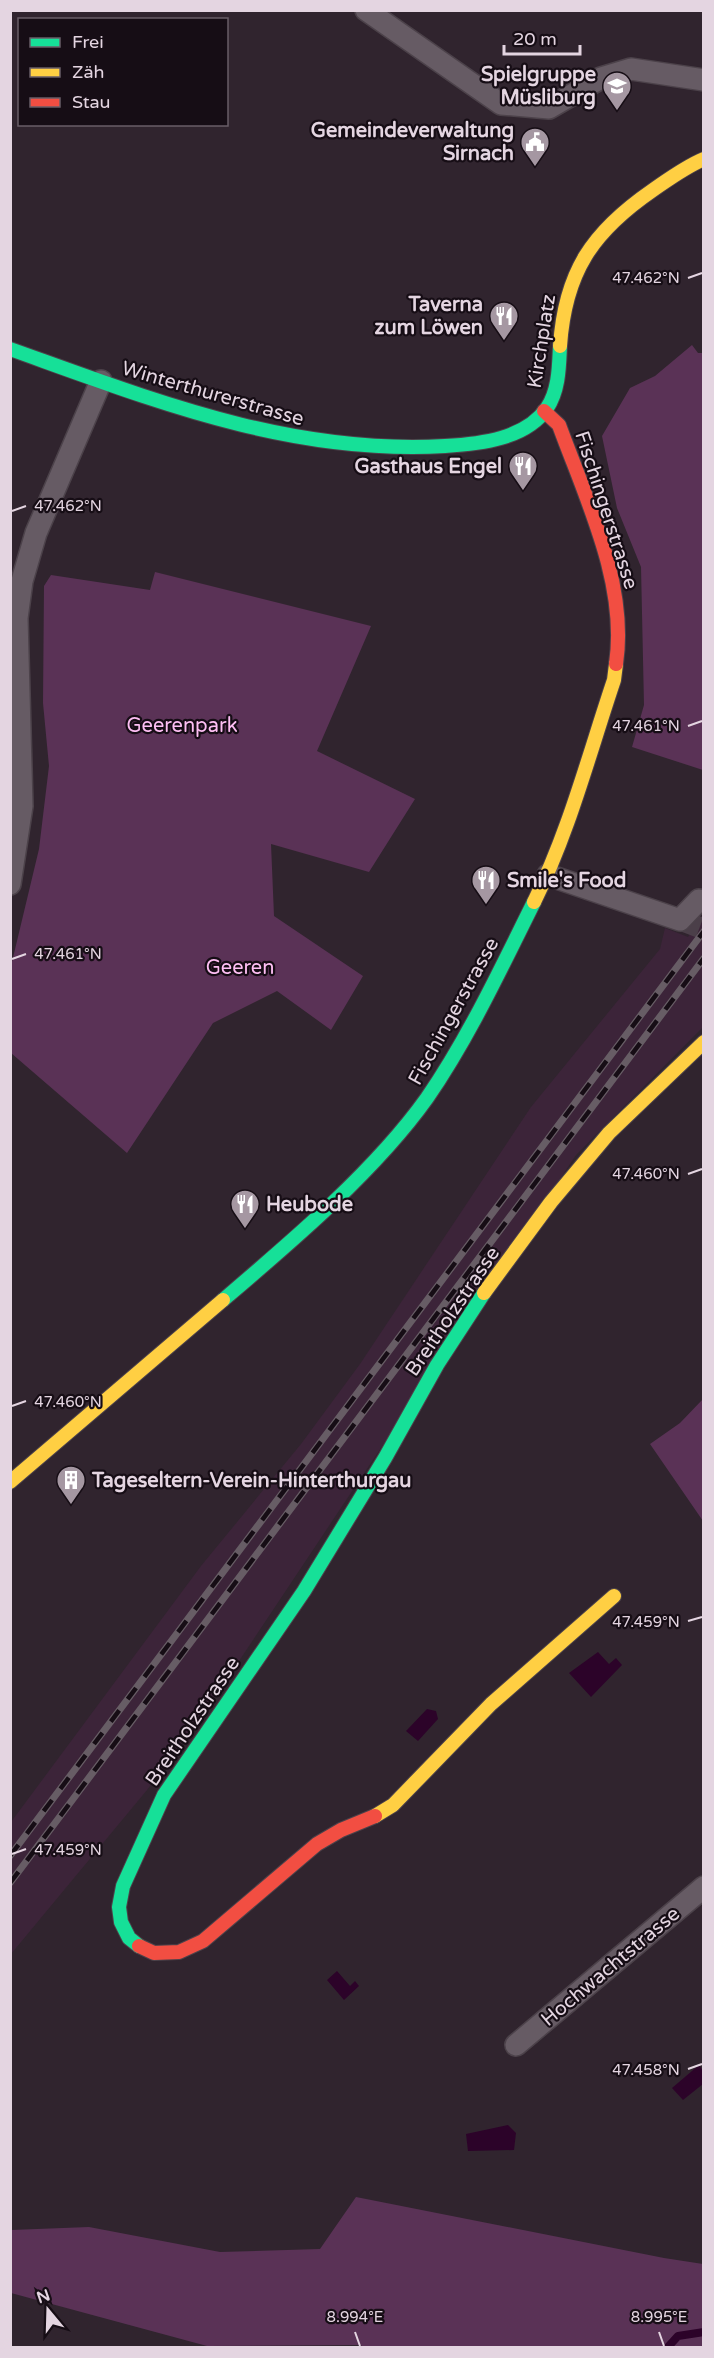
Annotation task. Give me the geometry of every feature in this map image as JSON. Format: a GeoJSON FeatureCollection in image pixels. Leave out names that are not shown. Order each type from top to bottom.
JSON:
{"type":"FeatureCollection","features":[{"type":"Feature","properties":{"kind":"main road","name":"Kirchplatz"},"geometry":{"type":"LineString","coordinates":[[544,411],[555,389],[564,311],[570,285],[590,244],[621,213],[676,174],[704,159]]}},
{"type":"Feature","properties":{"kind":"main road","name":"Winterthurerstrasse"},"geometry":{"type":"LineString","coordinates":[[10,349],[210,417],[309,442],[373,448],[444,447],[481,443],[508,436],[531,424],[544,411]]}},
{"type":"Feature","properties":{"kind":"main road","name":"Fischingerstrasse"},"geometry":{"type":"LineString","coordinates":[[10,1482],[250,1277],[334,1202],[396,1137],[426,1099],[473,1022],[548,875],[614,680],[620,639],[618,607],[603,547],[559,425],[544,411]]}},
{"type":"Feature","properties":{"kind":"main road","name":"Breitholzstrasse"},"geometry":{"type":"LineString","coordinates":[[614,1596],[491,1704],[393,1805],[378,1815],[341,1830],[317,1844],[203,1941],[179,1952],[154,1953],[141,1948],[129,1938],[121,1922],[119,1906],[123,1886],[164,1795],[304,1591],[386,1458],[436,1365],[474,1307],[565,1185],[609,1133],[704,1042]]}},
{"type":"Feature","properties":{"kind":"street"},"geometry":{"type":"LineString","coordinates":[[366,10],[501,104],[549,108],[601,78],[632,69],[704,80]]}},
{"type":"Feature","properties":{"kind":"street"},"geometry":{"type":"LineString","coordinates":[[10,884],[22,806],[16,739],[16,579],[101,381]]}},
{"type":"Feature","properties":{"kind":"street"},"geometry":{"type":"LineString","coordinates":[[548,875],[605,897],[680,920],[699,900]]}},
{"type":"Feature","properties":{"kind":"street","name":"Hochwachtstrasse"},"geometry":{"type":"LineString","coordinates":[[516,2045],[704,1887]]}},
{"type":"Feature","properties":{"kind":"shaded area"},"geometry":{"type":"Polygon","coordinates":[[[703,916],[703,1027],[576,1155],[225,1682],[147,1790],[11,1954],[11,1822],[201,1566],[301,1444],[360,1364],[531,1107],[660,949],[665,928],[688,937],[703,916]]]}},
{"type":"Feature","properties":{"kind":"shaded area"},"geometry":{"type":"Polygon","coordinates":[[[598,1652],[609,1664],[616,1658],[622,1665],[591,1697],[569,1673],[598,1652]]]}},
{"type":"Feature","properties":{"kind":"shaded area"},"geometry":{"type":"Polygon","coordinates":[[[427,1709],[436,1711],[438,1719],[418,1741],[406,1731],[427,1709]]]}},
{"type":"Feature","properties":{"kind":"shaded area"},"geometry":{"type":"Polygon","coordinates":[[[337,1971],[350,1986],[355,1981],[359,1986],[344,2000],[327,1980],[337,1971]]]}},
{"type":"Feature","properties":{"kind":"shaded area"},"geometry":{"type":"Polygon","coordinates":[[[699,2065],[703,2071],[703,2084],[683,2100],[672,2088],[699,2065]]]}},
{"type":"Feature","properties":{"kind":"shaded area"},"geometry":{"type":"Polygon","coordinates":[[[508,2125],[516,2133],[514,2150],[468,2151],[466,2134],[508,2125]]]}},
{"type":"Feature","properties":{"kind":"green space"},"geometry":{"type":"Polygon","coordinates":[[[692,345],[698,353],[704,353],[703,770],[632,747],[644,705],[641,567],[617,508],[602,436],[630,388],[655,376],[692,345]]]}},
{"type":"Feature","properties":{"kind":"green space","name":"Geerenpark"},"geometry":{"type":"Polygon","coordinates":[[[155,572],[371,626],[317,751],[415,799],[369,872],[271,844],[274,916],[363,976],[331,1030],[277,991],[213,1023],[127,1153],[11,1053],[11,966],[39,849],[49,766],[43,703],[44,586],[51,575],[150,590],[155,572]]]}},
{"type":"Feature","properties":{"kind":"green space"},"geometry":{"type":"Polygon","coordinates":[[[703,1399],[703,1521],[650,1444],[680,1423],[703,1399]]]}},
{"type":"Feature","properties":{"kind":"green space"},"geometry":{"type":"Polygon","coordinates":[[[356,2197],[703,2264],[703,2347],[207,2346],[11,2293],[11,2230],[89,2227],[220,2252],[320,2249],[356,2197]]]}},
{"type":"Feature","properties":{"kind":"waterway"},"geometry":{"type":"LineString","coordinates":[[667,2348],[678,2336],[704,2332]]}},
{"type":"Feature","properties":{"kind":"tunnel"},"geometry":{"type":"LineString","coordinates":[[680,920],[704,929]]}},
{"type":"Feature","properties":{"kind":"railway"},"geometry":{"type":"LineString","coordinates":[[10,1856],[704,931]]}},
{"type":"Feature","properties":{"kind":"railway"},"geometry":{"type":"LineString","coordinates":[[10,1883],[704,958]]}},
{"type":"Feature","properties":{"kind":"traffic: fast"},"geometry":{"type":"LineString","coordinates":[[10,349],[116,387],[223,420],[277,433],[332,442],[388,447],[473,444],[501,438],[527,427],[547,408],[554,394],[558,378],[560,346]]}},
{"type":"Feature","properties":{"kind":"traffic: fast"},"geometry":{"type":"LineString","coordinates":[[223,1300],[331,1205],[358,1179],[406,1125],[427,1098],[457,1051],[534,902]]}},
{"type":"Feature","properties":{"kind":"traffic: fast"},"geometry":{"type":"LineString","coordinates":[[139,1946],[129,1938],[121,1922],[119,1907],[123,1886],[164,1795],[304,1591],[385,1458],[437,1365],[484,1293]]}},
{"type":"Feature","properties":{"kind":"traffic: slow"},"geometry":{"type":"LineString","coordinates":[[560,346],[568,296],[576,275],[598,238],[613,222],[653,190],[677,173],[704,159]]}},
{"type":"Feature","properties":{"kind":"traffic: slow"},"geometry":{"type":"LineString","coordinates":[[534,902],[558,848],[578,792],[614,680],[616,664]]}},
{"type":"Feature","properties":{"kind":"traffic: slow"},"geometry":{"type":"LineString","coordinates":[[484,1293],[551,1202],[609,1133],[704,1042]]}},
{"type":"Feature","properties":{"kind":"traffic: slow"},"geometry":{"type":"LineString","coordinates":[[10,1482],[223,1300]]}},
{"type":"Feature","properties":{"kind":"traffic: slow"},"geometry":{"type":"LineString","coordinates":[[375,1816],[393,1805],[491,1704],[614,1596]]}},
{"type":"Feature","properties":{"kind":"traffic: jam"},"geometry":{"type":"LineString","coordinates":[[544,411],[559,425],[602,542],[616,603],[618,634],[616,664]]}},
{"type":"Feature","properties":{"kind":"traffic: jam"},"geometry":{"type":"LineString","coordinates":[[139,1946],[154,1953],[179,1952],[203,1941],[317,1844],[341,1830],[375,1816]]}},
{"type":"Feature","properties":{"kind":"place","name":"Spielgruppe Müsliburg"},"geometry":{"type":"Point","coordinates":[617,112]}},
{"type":"Feature","properties":{"kind":"place","name":"Gemeindeverwaltung Sirnach"},"geometry":{"type":"Point","coordinates":[535,168]}},
{"type":"Feature","properties":{"kind":"place","name":"Taverna zum Löwen"},"geometry":{"type":"Point","coordinates":[504,342]}},
{"type":"Feature","properties":{"kind":"place","name":"Gasthaus Engel"},"geometry":{"type":"Point","coordinates":[523,492]}},
{"type":"Feature","properties":{"kind":"place","name":"Smile's Food"},"geometry":{"type":"Point","coordinates":[486,906]}},
{"type":"Feature","properties":{"kind":"place","name":"Heubode"},"geometry":{"type":"Point","coordinates":[245,1230]}},
{"type":"Feature","properties":{"kind":"place","name":"Tageseltern-Verein-Hinterthurgau"},"geometry":{"type":"Point","coordinates":[71,1506]}},
{"type":"Feature","properties":{"kind":"park label","name":"Geeren"},"geometry":{"type":"Point","coordinates":[240,967]}}]}
